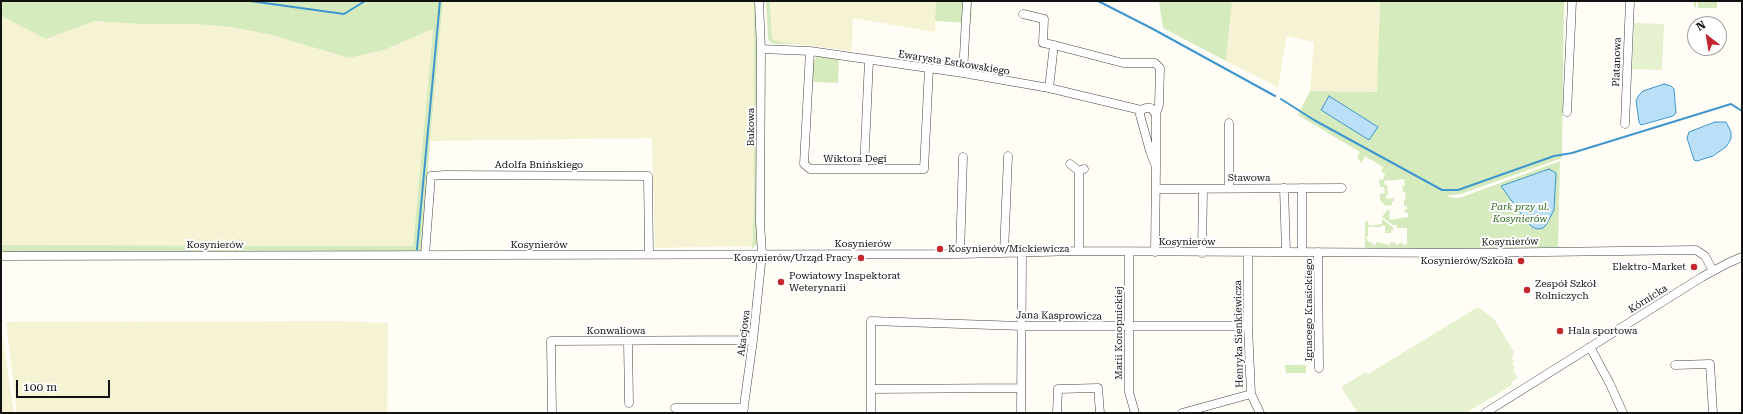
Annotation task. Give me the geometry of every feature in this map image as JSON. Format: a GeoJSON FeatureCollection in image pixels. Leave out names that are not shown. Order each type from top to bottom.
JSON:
{"type":"FeatureCollection","features":[{"type":"Feature","properties":{"kind":"street","name":"Bukowa"},"geometry":{"type":"LineString","coordinates":[[759,1],[761,49],[760,222],[762,254]]}},
{"type":"Feature","properties":{"kind":"street"},"geometry":{"type":"LineString","coordinates":[[963,74],[968,1]]}},
{"type":"Feature","properties":{"kind":"street"},"geometry":{"type":"LineString","coordinates":[[1567,112],[1572,1]]}},
{"type":"Feature","properties":{"kind":"street","name":"Platanowa"},"geometry":{"type":"LineString","coordinates":[[1624,124],[1630,1]]}},
{"type":"Feature","properties":{"kind":"street"},"geometry":{"type":"LineString","coordinates":[[1023,14],[1044,18],[1043,43],[1123,63],[1155,63],[1160,68],[1159,105],[1156,114],[1155,252]]}},
{"type":"Feature","properties":{"kind":"street"},"geometry":{"type":"LineString","coordinates":[[1048,88],[1054,45]]}},
{"type":"Feature","properties":{"kind":"street","name":"Ewarysta Estkowskiego"},"geometry":{"type":"LineString","coordinates":[[761,49],[810,51],[929,68],[1048,88],[1141,110],[1151,108],[1156,114]]}},
{"type":"Feature","properties":{"kind":"street","name":"Wiktora Degi"},"geometry":{"type":"LineString","coordinates":[[810,51],[804,164],[810,169],[924,169],[929,68]]}},
{"type":"Feature","properties":{"kind":"street"},"geometry":{"type":"LineString","coordinates":[[864,169],[869,60]]}},
{"type":"Feature","properties":{"kind":"street"},"geometry":{"type":"LineString","coordinates":[[1141,110],[1142,126],[1156,167]]}},
{"type":"Feature","properties":{"kind":"street"},"geometry":{"type":"LineString","coordinates":[[1229,123],[1229,188]]}},
{"type":"Feature","properties":{"kind":"street"},"geometry":{"type":"LineString","coordinates":[[1004,253],[1008,156]]}},
{"type":"Feature","properties":{"kind":"street"},"geometry":{"type":"LineString","coordinates":[[960,254],[963,157]]}},
{"type":"Feature","properties":{"kind":"street"},"geometry":{"type":"LineString","coordinates":[[1070,164],[1082,170],[1079,251]]}},
{"type":"Feature","properties":{"kind":"street","name":"Adolfa Bnińskiego"},"geometry":{"type":"LineString","coordinates":[[425,255],[431,176],[648,176],[649,254]]}},
{"type":"Feature","properties":{"kind":"street"},"geometry":{"type":"LineString","coordinates":[[1284,188],[1286,252]]}},
{"type":"Feature","properties":{"kind":"street"},"geometry":{"type":"LineString","coordinates":[[1302,188],[1302,252]]}},
{"type":"Feature","properties":{"kind":"street","name":"Stawowa"},"geometry":{"type":"LineString","coordinates":[[1156,189],[1342,188]]}},
{"type":"Feature","properties":{"kind":"street"},"geometry":{"type":"LineString","coordinates":[[1202,253],[1203,189]]}},
{"type":"Feature","properties":{"kind":"street","name":"Kosynierów"},"geometry":{"type":"LineString","coordinates":[[1,256],[960,254],[1079,251],[1129,253],[1470,253],[1696,250],[1705,256],[1713,271]]}},
{"type":"Feature","properties":{"kind":"street","name":"Ignacego Krasickiego"},"geometry":{"type":"LineString","coordinates":[[1318,252],[1319,368]]}},
{"type":"Feature","properties":{"kind":"street"},"geometry":{"type":"LineString","coordinates":[[1021,413],[1022,253]]}},
{"type":"Feature","properties":{"kind":"street","name":"Marii Konopnickiej"},"geometry":{"type":"LineString","coordinates":[[1129,253],[1129,392],[1135,413]]}},
{"type":"Feature","properties":{"kind":"street","name":"Henryka Sienkiewicza"},"geometry":{"type":"LineString","coordinates":[[1248,253],[1248,326],[1251,394],[1260,413]]}},
{"type":"Feature","properties":{"kind":"street","name":"Akacjowa"},"geometry":{"type":"LineString","coordinates":[[743,411],[753,340],[762,254]]}},
{"type":"Feature","properties":{"kind":"street","name":"Kórnicka"},"geometry":{"type":"LineString","coordinates":[[1485,413],[1713,271],[1742,257]]}},
{"type":"Feature","properties":{"kind":"street","name":"Jana Kasprowicza"},"geometry":{"type":"LineString","coordinates":[[871,389],[871,321],[1022,326],[1248,326]]}},
{"type":"Feature","properties":{"kind":"street"},"geometry":{"type":"LineString","coordinates":[[628,340],[628,403]]}},
{"type":"Feature","properties":{"kind":"street","name":"Konwaliowa"},"geometry":{"type":"LineString","coordinates":[[552,413],[551,341],[753,340]]}},
{"type":"Feature","properties":{"kind":"street"},"geometry":{"type":"LineString","coordinates":[[1590,347],[1610,384],[1623,413]]}},
{"type":"Feature","properties":{"kind":"street"},"geometry":{"type":"LineString","coordinates":[[1675,365],[1710,364],[1713,413]]}},
{"type":"Feature","properties":{"kind":"street"},"geometry":{"type":"LineString","coordinates":[[871,413],[871,389],[1021,388]]}},
{"type":"Feature","properties":{"kind":"street"},"geometry":{"type":"LineString","coordinates":[[1057,413],[1058,389],[1098,388],[1100,413]]}},
{"type":"Feature","properties":{"kind":"street"},"geometry":{"type":"LineString","coordinates":[[1182,413],[1251,394]]}},
{"type":"Feature","properties":{"kind":"street"},"geometry":{"type":"LineString","coordinates":[[676,408],[743,411]]}},
{"type":"Feature","properties":{"kind":"shaded area"},"geometry":{"type":"Polygon","coordinates":[[[443,1],[754,1],[754,206],[752,246],[655,248],[652,138],[430,141],[443,1]]]}},
{"type":"Feature","properties":{"kind":"shaded area"},"geometry":{"type":"Polygon","coordinates":[[[770,1],[936,1],[935,32],[853,18],[852,51],[780,42],[772,39],[770,1]]]}},
{"type":"Feature","properties":{"kind":"shaded area"},"geometry":{"type":"Polygon","coordinates":[[[1232,1],[1380,1],[1378,92],[1310,91],[1314,42],[1287,36],[1278,87],[1226,61],[1232,1]]]}},
{"type":"Feature","properties":{"kind":"shaded area"},"geometry":{"type":"Polygon","coordinates":[[[1,16],[46,39],[94,21],[140,24],[196,24],[231,27],[268,34],[349,58],[384,50],[433,29],[413,246],[1,245],[1,16]]]}},
{"type":"Feature","properties":{"kind":"shaded area"},"geometry":{"type":"Polygon","coordinates":[[[337,321],[388,323],[387,413],[17,413],[6,322],[337,321]]]}},
{"type":"Feature","properties":{"kind":"shaded area"},"geometry":{"type":"Polygon","coordinates":[[[1,338],[3,338],[14,413],[1,413],[1,338]]]}},
{"type":"Feature","properties":{"kind":"green space"},"geometry":{"type":"Polygon","coordinates":[[[1,1],[443,1],[430,141],[422,252],[1,253],[1,245],[413,246],[433,29],[384,50],[349,58],[268,34],[231,27],[196,24],[140,24],[94,21],[46,39],[1,16],[1,1]]]}},
{"type":"Feature","properties":{"kind":"green space"},"geometry":{"type":"Polygon","coordinates":[[[754,1],[759,59],[757,59],[756,88],[758,89],[758,243],[752,249],[754,206],[754,1]]]}},
{"type":"Feature","properties":{"kind":"green space"},"geometry":{"type":"Polygon","coordinates":[[[766,1],[770,1],[772,39],[780,42],[802,44],[775,44],[770,42],[768,39],[766,1]]]}},
{"type":"Feature","properties":{"kind":"green space"},"geometry":{"type":"Polygon","coordinates":[[[936,1],[972,1],[971,23],[935,21],[936,1]]]}},
{"type":"Feature","properties":{"kind":"green space"},"geometry":{"type":"Polygon","coordinates":[[[1159,1],[1232,1],[1226,61],[1163,28],[1159,1]]]}},
{"type":"Feature","properties":{"kind":"green space","name":"Park przy ul. Kosynierów"},"geometry":{"type":"Polygon","coordinates":[[[1380,1],[1564,1],[1562,158],[1461,194],[1446,196],[1455,198],[1462,197],[1560,161],[1558,247],[1445,248],[1441,250],[1414,250],[1413,248],[1365,248],[1365,222],[1368,221],[1369,226],[1382,224],[1382,219],[1393,227],[1393,230],[1391,233],[1385,233],[1385,226],[1368,227],[1368,236],[1366,236],[1368,242],[1372,242],[1372,244],[1376,245],[1376,242],[1390,245],[1390,242],[1396,243],[1396,245],[1403,242],[1403,245],[1407,244],[1407,228],[1397,228],[1397,225],[1393,225],[1382,217],[1387,210],[1390,210],[1389,220],[1408,217],[1408,213],[1405,213],[1407,206],[1404,206],[1404,200],[1406,199],[1402,186],[1405,186],[1404,179],[1384,181],[1385,185],[1387,185],[1388,195],[1386,195],[1386,199],[1394,198],[1392,205],[1386,206],[1380,200],[1380,194],[1385,193],[1384,187],[1380,187],[1379,179],[1383,180],[1385,173],[1381,172],[1383,167],[1365,156],[1361,163],[1357,157],[1360,152],[1298,115],[1310,91],[1377,92],[1380,1]]]}},
{"type":"Feature","properties":{"kind":"green space"},"geometry":{"type":"Polygon","coordinates":[[[1694,1],[1717,1],[1717,8],[1698,8],[1698,3],[1696,2],[1696,7],[1694,7],[1694,1]]]}},
{"type":"Feature","properties":{"kind":"green space"},"geometry":{"type":"Polygon","coordinates":[[[1634,23],[1664,24],[1662,70],[1632,69],[1634,23]]]}},
{"type":"Feature","properties":{"kind":"green space"},"geometry":{"type":"Polygon","coordinates":[[[817,56],[839,59],[838,83],[813,82],[813,63],[817,56]]]}},
{"type":"Feature","properties":{"kind":"green space"},"geometry":{"type":"Polygon","coordinates":[[[1478,307],[1494,319],[1514,352],[1512,358],[1514,362],[1512,363],[1515,368],[1513,370],[1518,378],[1511,382],[1512,385],[1466,413],[1358,413],[1341,387],[1366,372],[1368,374],[1478,307]]]}},
{"type":"Feature","properties":{"kind":"green space"},"geometry":{"type":"Polygon","coordinates":[[[1285,365],[1306,365],[1306,373],[1286,373],[1285,365]]]}},
{"type":"Feature","properties":{"kind":"water"},"geometry":{"type":"Polygon","coordinates":[[[1664,84],[1671,86],[1674,89],[1676,113],[1673,116],[1641,125],[1639,122],[1636,101],[1639,95],[1643,91],[1664,84]]]}},
{"type":"Feature","properties":{"kind":"water"},"geometry":{"type":"Polygon","coordinates":[[[1329,96],[1378,127],[1369,140],[1321,110],[1329,96]]]}},
{"type":"Feature","properties":{"kind":"water"},"geometry":{"type":"Polygon","coordinates":[[[1715,122],[1726,122],[1731,132],[1731,139],[1726,147],[1713,156],[1697,161],[1694,160],[1687,138],[1689,132],[1715,122]]]}},
{"type":"Feature","properties":{"kind":"water"},"geometry":{"type":"Polygon","coordinates":[[[1549,169],[1556,173],[1554,210],[1546,225],[1543,228],[1537,229],[1532,227],[1524,218],[1501,186],[1549,169]]]}},
{"type":"Feature","properties":{"kind":"waterway"},"geometry":{"type":"LineString","coordinates":[[250,1],[344,14],[365,1]]}},
{"type":"Feature","properties":{"kind":"waterway"},"geometry":{"type":"LineString","coordinates":[[417,249],[440,1]]}},
{"type":"Feature","properties":{"kind":"waterway"},"geometry":{"type":"LineString","coordinates":[[1098,1],[1153,29],[1275,96]]}},
{"type":"Feature","properties":{"kind":"waterway"},"geometry":{"type":"LineString","coordinates":[[1281,99],[1314,120],[1442,190],[1458,190],[1554,156],[1572,153],[1731,104],[1742,111]]}},
{"type":"Feature","properties":{"kind":"place","name":"Kosynierów/Mickiewicza"},"geometry":{"type":"Point","coordinates":[940,249]}},
{"type":"Feature","properties":{"kind":"place","name":"Kosynierów/Urząd Pracy"},"geometry":{"type":"Point","coordinates":[861,258]}},
{"type":"Feature","properties":{"kind":"place","name":"Kosynierów/Szkoła"},"geometry":{"type":"Point","coordinates":[1521,261]}},
{"type":"Feature","properties":{"kind":"place","name":"Elektro-Market"},"geometry":{"type":"Point","coordinates":[1694,267]}},
{"type":"Feature","properties":{"kind":"place","name":"Powiatowy Inspektorat Weterynarii"},"geometry":{"type":"Point","coordinates":[781,282]}},
{"type":"Feature","properties":{"kind":"place","name":"Zespół Szkół Rolniczych"},"geometry":{"type":"Point","coordinates":[1527,290]}},
{"type":"Feature","properties":{"kind":"place","name":"Hala sportowa"},"geometry":{"type":"Point","coordinates":[1560,331]}}]}
